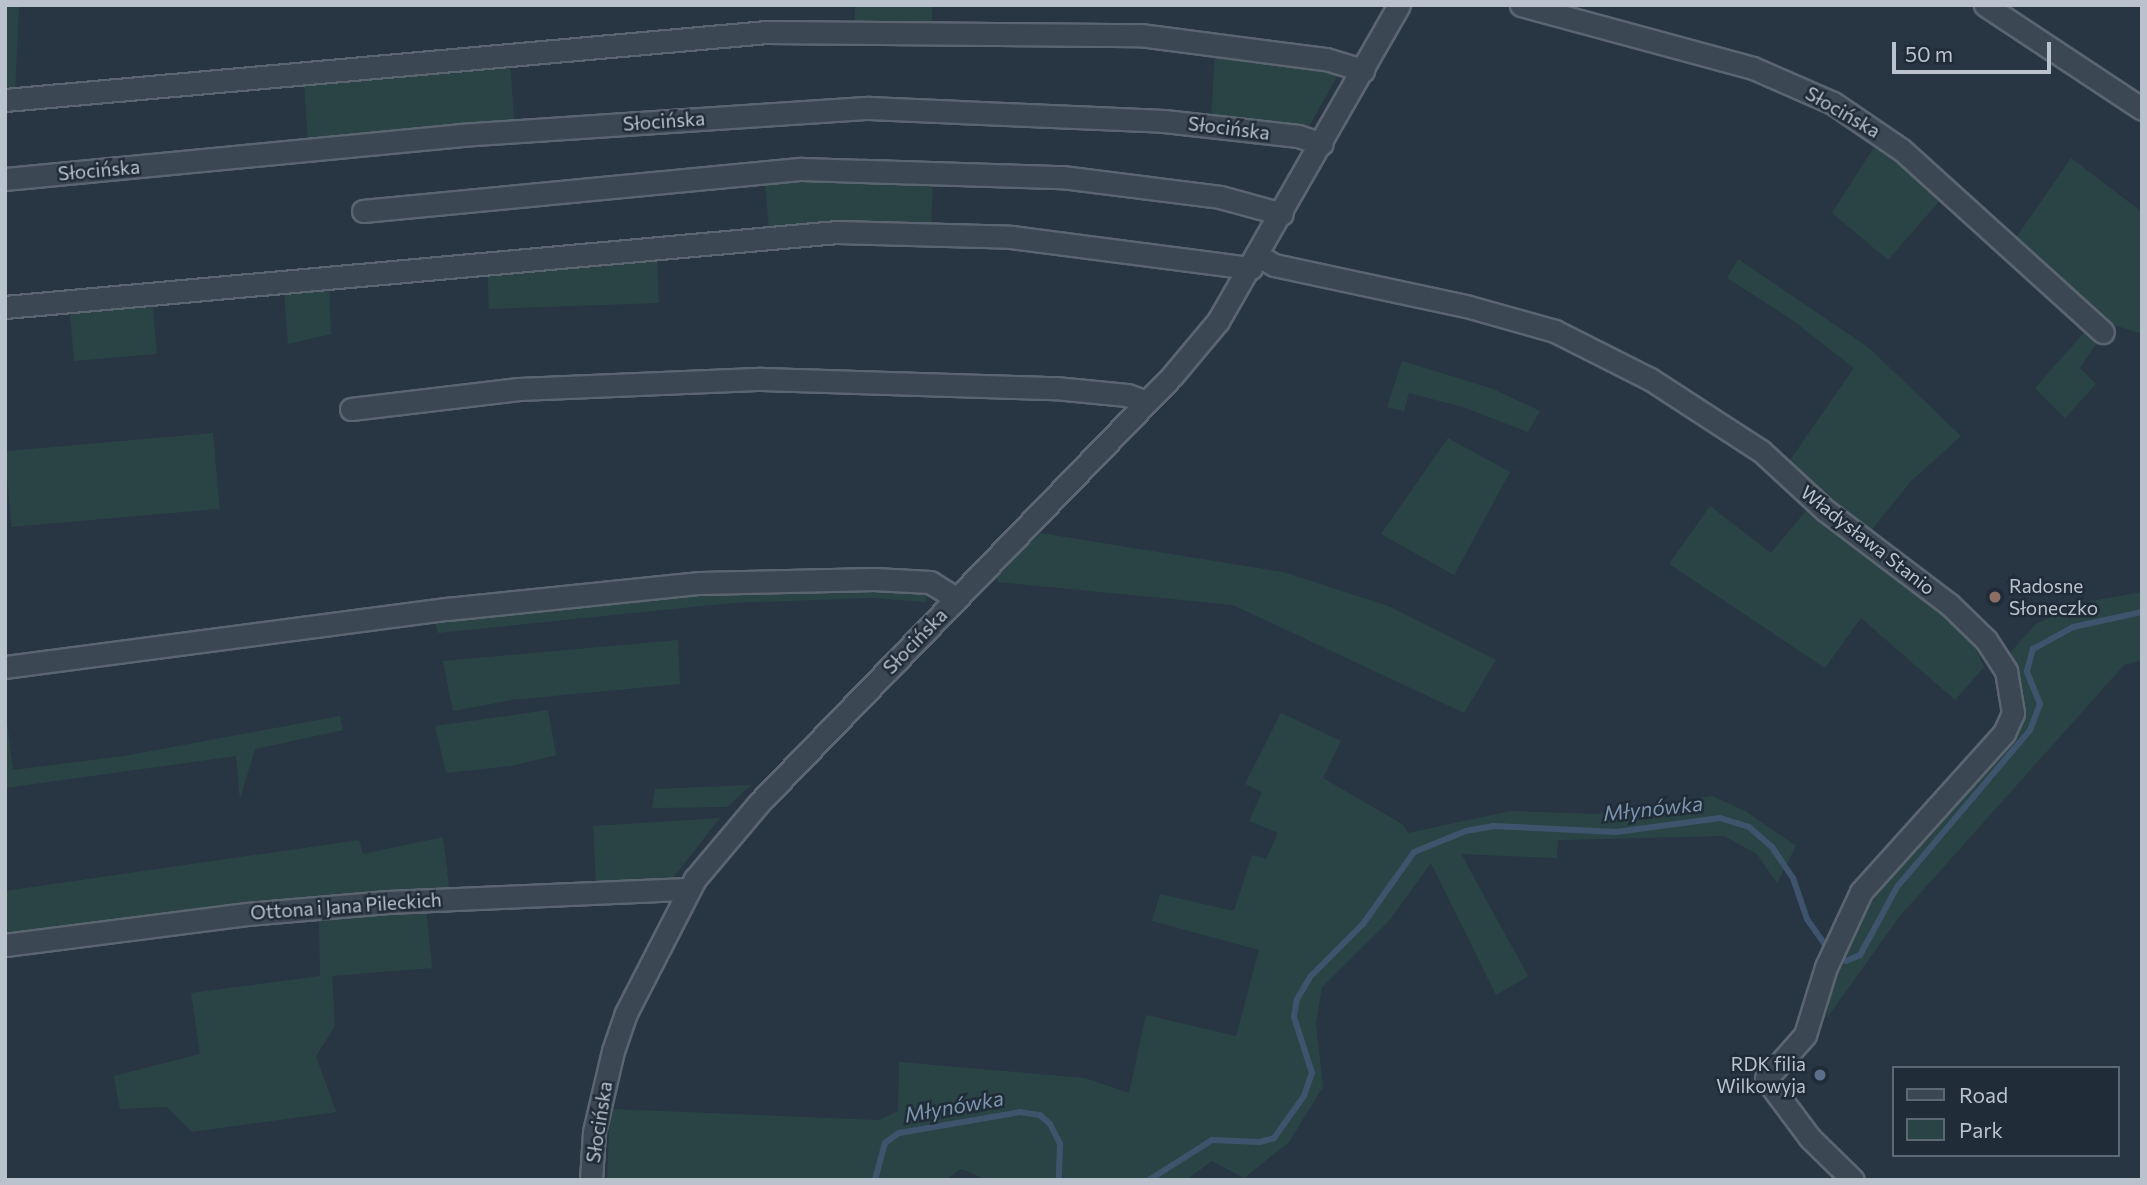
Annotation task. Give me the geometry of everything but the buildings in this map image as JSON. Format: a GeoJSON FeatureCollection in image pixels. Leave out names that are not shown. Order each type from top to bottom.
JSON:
{"type":"FeatureCollection","features":[{"type":"Feature","properties":{"kind":"street","name":"Słocińska"},"geometry":{"type":"LineString","coordinates":[[591,1180],[594,1132],[612,1051],[626,1013],[689,889],[759,803],[1147,402],[1218,321],[1255,262],[1399,5]]}},
{"type":"Feature","properties":{"kind":"street","name":"Słocińska"},"geometry":{"type":"LineString","coordinates":[[1521,5],[1753,68],[1833,103],[1902,149],[2103,332]]}},
{"type":"Feature","properties":{"kind":"street"},"geometry":{"type":"LineString","coordinates":[[1985,5],[2142,109]]}},
{"type":"Feature","properties":{"kind":"street"},"geometry":{"type":"LineString","coordinates":[[5,100],[767,32],[1140,35],[1326,59],[1363,70]]}},
{"type":"Feature","properties":{"kind":"street","name":"Słocińska"},"geometry":{"type":"LineString","coordinates":[[5,179],[460,135],[869,108],[1164,121],[1298,136],[1322,144]]}},
{"type":"Feature","properties":{"kind":"street"},"geometry":{"type":"LineString","coordinates":[[363,212],[802,169],[1062,177],[1220,197],[1282,214]]}},
{"type":"Feature","properties":{"kind":"street","name":"Władysława Stanio"},"geometry":{"type":"LineString","coordinates":[[5,307],[837,232],[1011,237],[1255,262],[1466,306],[1555,331],[1650,379],[1761,452],[1825,510],[1949,604],[1986,640],[2006,671],[2013,691],[2013,713],[2004,733],[1861,892],[1826,967],[1805,1035],[1766,1079],[1810,1138],[1853,1180]]}},
{"type":"Feature","properties":{"kind":"street"},"geometry":{"type":"LineString","coordinates":[[351,409],[519,389],[762,379],[1055,388],[1127,395],[1147,402]]}},
{"type":"Feature","properties":{"kind":"street"},"geometry":{"type":"LineString","coordinates":[[5,667],[447,610],[700,583],[874,579],[930,582],[956,598]]}},
{"type":"Feature","properties":{"kind":"street","name":"Ottona i Jana Pileckich"},"geometry":{"type":"LineString","coordinates":[[5,945],[247,914],[387,902],[689,889]]}},
{"type":"Feature","properties":{"kind":"green space"},"geometry":{"type":"Polygon","coordinates":[[[5,5],[19,5],[15,94],[5,94],[5,5]]]}},
{"type":"Feature","properties":{"kind":"green space"},"geometry":{"type":"Polygon","coordinates":[[[855,5],[932,5],[932,25],[855,25],[855,5]]]}},
{"type":"Feature","properties":{"kind":"green space"},"geometry":{"type":"Polygon","coordinates":[[[1215,51],[1340,71],[1306,132],[1211,120],[1215,51]]]}},
{"type":"Feature","properties":{"kind":"green space"},"geometry":{"type":"Polygon","coordinates":[[[510,62],[514,126],[308,140],[304,76],[510,62]]]}},
{"type":"Feature","properties":{"kind":"green space"},"geometry":{"type":"Polygon","coordinates":[[[1876,144],[1943,197],[1888,260],[1832,213],[1876,144]]]}},
{"type":"Feature","properties":{"kind":"green space"},"geometry":{"type":"Polygon","coordinates":[[[2071,158],[2142,212],[2142,334],[2105,322],[2015,239],[2071,158]]]}},
{"type":"Feature","properties":{"kind":"green space"},"geometry":{"type":"Polygon","coordinates":[[[933,180],[931,228],[769,230],[765,182],[933,180]]]}},
{"type":"Feature","properties":{"kind":"green space"},"geometry":{"type":"Polygon","coordinates":[[[657,254],[659,303],[489,309],[487,260],[657,254]]]}},
{"type":"Feature","properties":{"kind":"green space"},"geometry":{"type":"Polygon","coordinates":[[[1738,259],[1869,348],[1961,436],[1911,481],[1870,532],[1788,463],[1854,368],[1791,319],[1727,278],[1738,259]]]}},
{"type":"Feature","properties":{"kind":"green space"},"geometry":{"type":"Polygon","coordinates":[[[329,285],[331,334],[288,344],[284,291],[329,285]]]}},
{"type":"Feature","properties":{"kind":"green space"},"geometry":{"type":"Polygon","coordinates":[[[152,299],[157,354],[74,361],[69,306],[152,299]]]}},
{"type":"Feature","properties":{"kind":"green space"},"geometry":{"type":"Polygon","coordinates":[[[2087,329],[2098,341],[2080,368],[2096,384],[2065,418],[2035,388],[2087,329]]]}},
{"type":"Feature","properties":{"kind":"green space"},"geometry":{"type":"Polygon","coordinates":[[[1402,361],[1493,389],[1540,411],[1528,432],[1463,407],[1409,393],[1404,411],[1387,407],[1402,361]]]}},
{"type":"Feature","properties":{"kind":"green space"},"geometry":{"type":"Polygon","coordinates":[[[213,433],[220,509],[11,527],[5,451],[213,433]]]}},
{"type":"Feature","properties":{"kind":"green space"},"geometry":{"type":"Polygon","coordinates":[[[1448,438],[1510,472],[1454,575],[1381,534],[1448,438]]]}},
{"type":"Feature","properties":{"kind":"green space"},"geometry":{"type":"Polygon","coordinates":[[[1710,506],[1771,553],[1810,506],[1849,545],[1934,600],[1972,641],[1984,667],[1955,700],[1861,618],[1825,668],[1669,564],[1710,506]]]}},
{"type":"Feature","properties":{"kind":"green space"},"geometry":{"type":"Polygon","coordinates":[[[1040,533],[1283,572],[1388,606],[1496,660],[1464,713],[1233,605],[998,582],[996,574],[1040,533]]]}},
{"type":"Feature","properties":{"kind":"green space"},"geometry":{"type":"Polygon","coordinates":[[[864,589],[929,592],[925,602],[873,598],[732,603],[438,633],[435,618],[719,592],[864,589]]]}},
{"type":"Feature","properties":{"kind":"green space"},"geometry":{"type":"Polygon","coordinates":[[[2142,592],[2142,660],[2124,665],[1899,917],[1827,1018],[1832,979],[1863,914],[1909,852],[2009,741],[2022,703],[2017,673],[2008,655],[2036,624],[2085,602],[2142,592]]]}},
{"type":"Feature","properties":{"kind":"green space"},"geometry":{"type":"Polygon","coordinates":[[[678,640],[680,684],[511,700],[453,711],[443,661],[678,640]]]}},
{"type":"Feature","properties":{"kind":"green space"},"geometry":{"type":"Polygon","coordinates":[[[5,705],[13,770],[124,756],[340,716],[343,730],[255,749],[240,799],[236,756],[5,788],[5,705]]]}},
{"type":"Feature","properties":{"kind":"green space"},"geometry":{"type":"Polygon","coordinates":[[[548,710],[556,755],[511,766],[446,773],[435,726],[548,710]]]}},
{"type":"Feature","properties":{"kind":"green space"},"geometry":{"type":"Polygon","coordinates":[[[1281,713],[1341,741],[1323,778],[1402,824],[1408,833],[1511,811],[1596,814],[1712,796],[1747,812],[1796,846],[1777,883],[1757,854],[1724,836],[1558,840],[1557,858],[1461,854],[1528,976],[1496,995],[1431,863],[1389,921],[1322,987],[1316,1023],[1323,1087],[1289,1142],[1244,1178],[1212,1161],[1186,1180],[988,1180],[961,1169],[945,1180],[607,1180],[610,1109],[879,1120],[898,1111],[899,1062],[1085,1078],[1129,1093],[1146,1015],[1236,1036],[1259,950],[1152,921],[1160,894],[1234,911],[1252,855],[1266,859],[1278,833],[1249,821],[1262,792],[1245,784],[1281,713]]]}},
{"type":"Feature","properties":{"kind":"green space"},"geometry":{"type":"Polygon","coordinates":[[[751,785],[727,807],[652,808],[655,789],[751,785]]]}},
{"type":"Feature","properties":{"kind":"green space"},"geometry":{"type":"Polygon","coordinates":[[[720,818],[672,879],[596,882],[593,826],[720,818]]]}},
{"type":"Feature","properties":{"kind":"green space"},"geometry":{"type":"Polygon","coordinates":[[[443,837],[449,887],[314,896],[5,938],[5,891],[359,840],[363,854],[443,837]]]}},
{"type":"Feature","properties":{"kind":"green space"},"geometry":{"type":"Polygon","coordinates":[[[426,908],[432,968],[332,976],[335,1026],[316,1056],[336,1112],[192,1132],[167,1107],[120,1109],[114,1076],[200,1054],[191,993],[320,976],[319,918],[426,908]]]}},
{"type":"Feature","properties":{"kind":"waterway","name":"Młynówka"},"geometry":{"type":"LineString","coordinates":[[1837,956],[1846,961],[1860,955],[1897,887],[2030,730],[2040,704],[2027,671],[2033,649],[2073,627],[2142,612]]}},
{"type":"Feature","properties":{"kind":"waterway","name":"Młynówka"},"geometry":{"type":"LineString","coordinates":[[1149,1180],[1212,1140],[1260,1142],[1274,1138],[1304,1096],[1312,1073],[1294,1017],[1297,999],[1311,976],[1363,924],[1414,852],[1466,831],[1493,826],[1616,832],[1720,818],[1749,827],[1772,847],[1793,878],[1807,919],[1829,950]]}},
{"type":"Feature","properties":{"kind":"waterway","name":"Młynówka"},"geometry":{"type":"LineString","coordinates":[[875,1180],[885,1143],[899,1133],[1020,1112],[1040,1115],[1050,1124],[1060,1144],[1059,1180]]}},
{"type":"Feature","properties":{"kind":"place","name":"Radosne Słoneczko"},"geometry":{"type":"Point","coordinates":[1995,597]}},
{"type":"Feature","properties":{"kind":"place","name":"RDK filia Wilkowyja"},"geometry":{"type":"Point","coordinates":[1820,1075]}}]}
